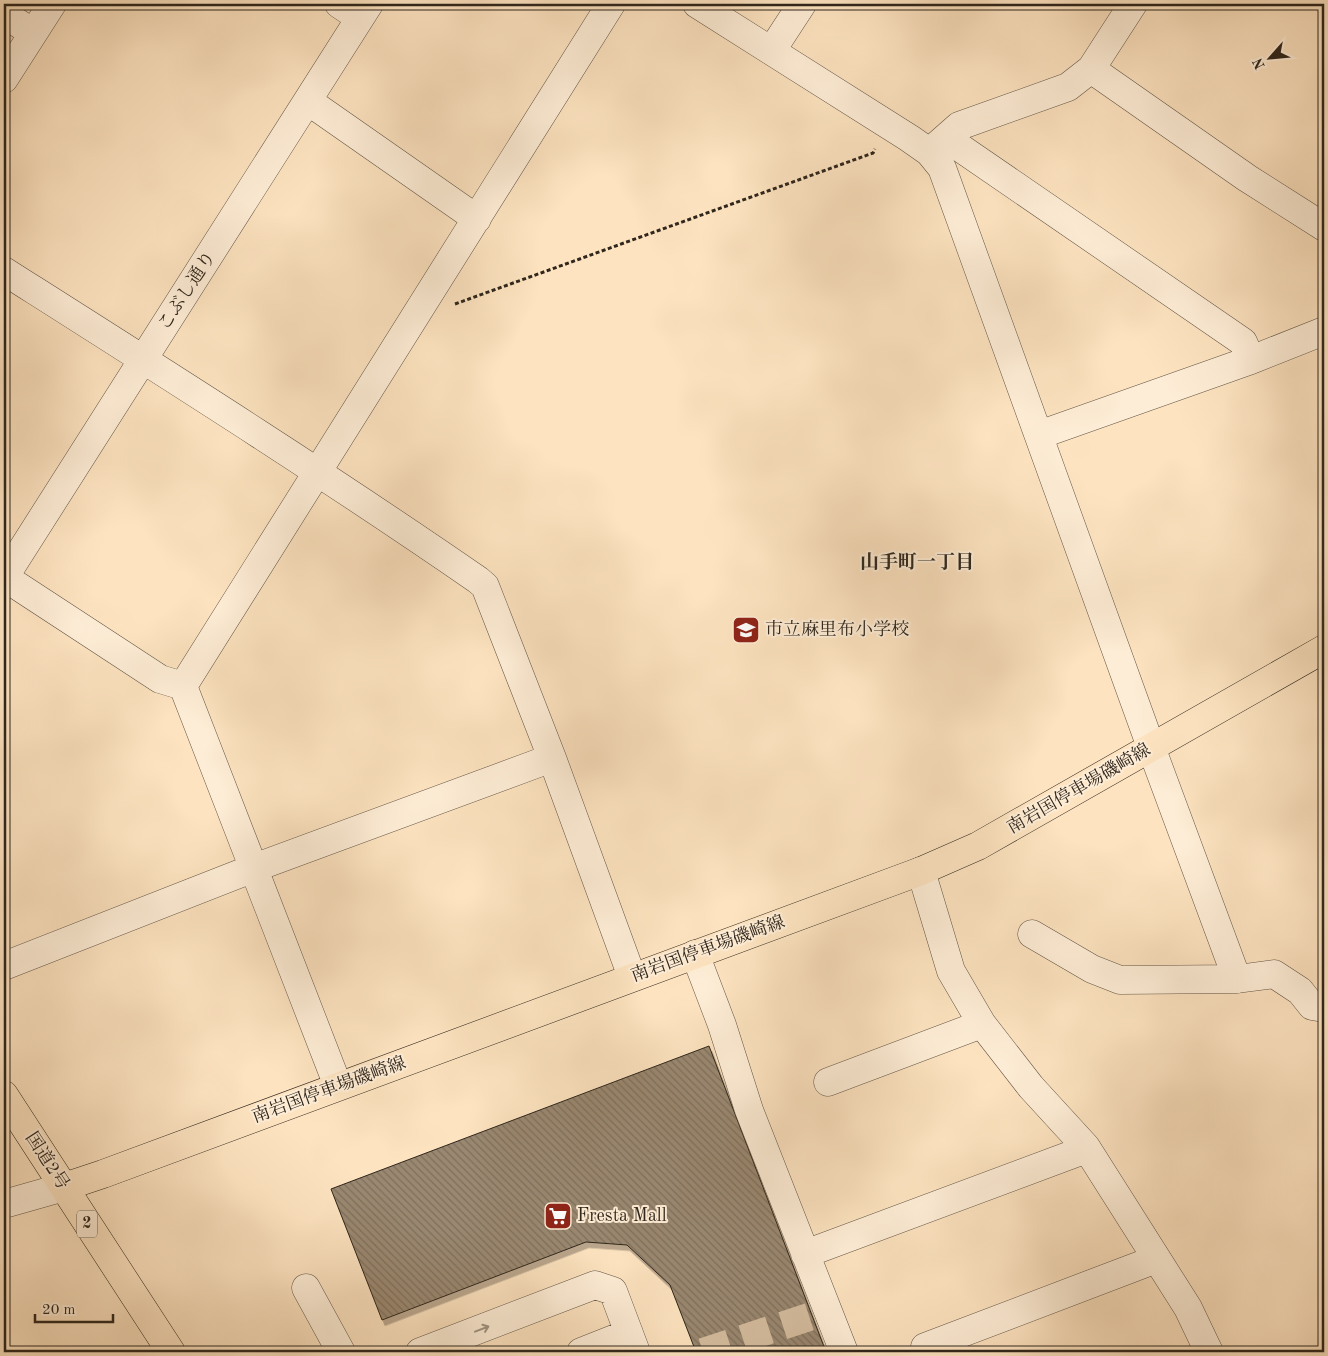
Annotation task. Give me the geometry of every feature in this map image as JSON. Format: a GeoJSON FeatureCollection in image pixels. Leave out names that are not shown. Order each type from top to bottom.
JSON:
{"type":"FeatureCollection","features":[{"type":"Feature","properties":{"kind":"main road","name":"南岩国停車場磯崎線"},"geometry":{"type":"LineString","coordinates":[[64,1187],[921,871],[978,846],[1324,649]]}},
{"type":"Feature","properties":{"kind":"main road","name":"国道2号"},"geometry":{"type":"LineString","coordinates":[[4,1095],[171,1352]]}},
{"type":"Feature","properties":{"kind":"street"},"geometry":{"type":"LineString","coordinates":[[4,79],[52,4]]}},
{"type":"Feature","properties":{"kind":"street"},"geometry":{"type":"LineString","coordinates":[[183,686],[316,471],[477,220],[612,4]]}},
{"type":"Feature","properties":{"kind":"street"},"geometry":{"type":"LineString","coordinates":[[697,4],[772,50],[890,127],[938,145],[1243,342],[1251,360]]}},
{"type":"Feature","properties":{"kind":"street"},"geometry":{"type":"LineString","coordinates":[[772,50],[802,4]]}},
{"type":"Feature","properties":{"kind":"street"},"geometry":{"type":"LineString","coordinates":[[938,145],[959,126],[1068,87],[1091,69],[1133,4]]}},
{"type":"Feature","properties":{"kind":"street","name":"こぶし通り"},"geometry":{"type":"LineString","coordinates":[[4,578],[308,101],[356,8]]}},
{"type":"Feature","properties":{"kind":"street"},"geometry":{"type":"LineString","coordinates":[[4,14],[33,33]]}},
{"type":"Feature","properties":{"kind":"street"},"geometry":{"type":"LineString","coordinates":[[1091,69],[1247,178],[1324,227]]}},
{"type":"Feature","properties":{"kind":"street"},"geometry":{"type":"LineString","coordinates":[[308,101],[477,220]]}},
{"type":"Feature","properties":{"kind":"street"},"geometry":{"type":"LineString","coordinates":[[938,145],[942,168],[1151,747],[1238,979]]}},
{"type":"Feature","properties":{"kind":"street"},"geometry":{"type":"LineString","coordinates":[[4,271],[316,471],[430,546],[485,586],[552,758],[632,978]]}},
{"type":"Feature","properties":{"kind":"street"},"geometry":{"type":"LineString","coordinates":[[1039,434],[1251,360],[1324,332]]}},
{"type":"Feature","properties":{"kind":"street"},"geometry":{"type":"LineString","coordinates":[[4,578],[160,679],[183,686]]}},
{"type":"Feature","properties":{"kind":"street"},"geometry":{"type":"LineString","coordinates":[[183,686],[338,1086]]}},
{"type":"Feature","properties":{"kind":"street"},"geometry":{"type":"LineString","coordinates":[[4,966],[254,868],[552,758]]}},
{"type":"Feature","properties":{"kind":"street"},"geometry":{"type":"LineString","coordinates":[[921,871],[951,971],[982,1024],[1031,1088],[1086,1147],[1188,1308],[1209,1352]]}},
{"type":"Feature","properties":{"kind":"street"},"geometry":{"type":"LineString","coordinates":[[1032,934],[1092,969],[1120,980],[1238,979],[1274,974],[1300,991],[1312,1006],[1324,1008]]}},
{"type":"Feature","properties":{"kind":"street"},"geometry":{"type":"LineString","coordinates":[[695,954],[722,1025],[750,1110],[805,1254],[819,1312],[844,1352]]}},
{"type":"Feature","properties":{"kind":"street"},"geometry":{"type":"LineString","coordinates":[[828,1082],[982,1024]]}},
{"type":"Feature","properties":{"kind":"street"},"geometry":{"type":"LineString","coordinates":[[805,1254],[1076,1153],[1086,1147]]}},
{"type":"Feature","properties":{"kind":"street"},"geometry":{"type":"LineString","coordinates":[[4,1204],[64,1187]]}},
{"type":"Feature","properties":{"kind":"street"},"geometry":{"type":"LineString","coordinates":[[925,1347],[1146,1264],[1154,1256]]}},
{"type":"Feature","properties":{"kind":"street"},"geometry":{"type":"LineString","coordinates":[[420,1352],[596,1285],[613,1291],[633,1343],[581,1352]]}},
{"type":"Feature","properties":{"kind":"street"},"geometry":{"type":"LineString","coordinates":[[306,1288],[341,1352]]}},
{"type":"Feature","properties":{"kind":"path"},"geometry":{"type":"LineString","coordinates":[[450,306],[873,153],[890,127]]}},
{"type":"Feature","properties":{"kind":"building","name":"Fresta Mall"},"geometry":{"type":"Polygon","coordinates":[[[709,1046],[826,1352],[696,1352],[670,1285],[627,1245],[586,1242],[382,1320],[331,1189],[709,1046]]]}},
{"type":"Feature","properties":{"kind":"tunnel"},"geometry":{"type":"LineString","coordinates":[[703,1352],[812,1316]]}},
{"type":"Feature","properties":{"kind":"place","name":"市立麻里布小学校"},"geometry":{"type":"Point","coordinates":[746,630]}},
{"type":"Feature","properties":{"kind":"place","name":"Fresta Mall"},"geometry":{"type":"Point","coordinates":[558,1216]}},
{"type":"Feature","properties":{"kind":"district","name":"山手町一丁目"},"geometry":{"type":"Point","coordinates":[917,563]}}]}
